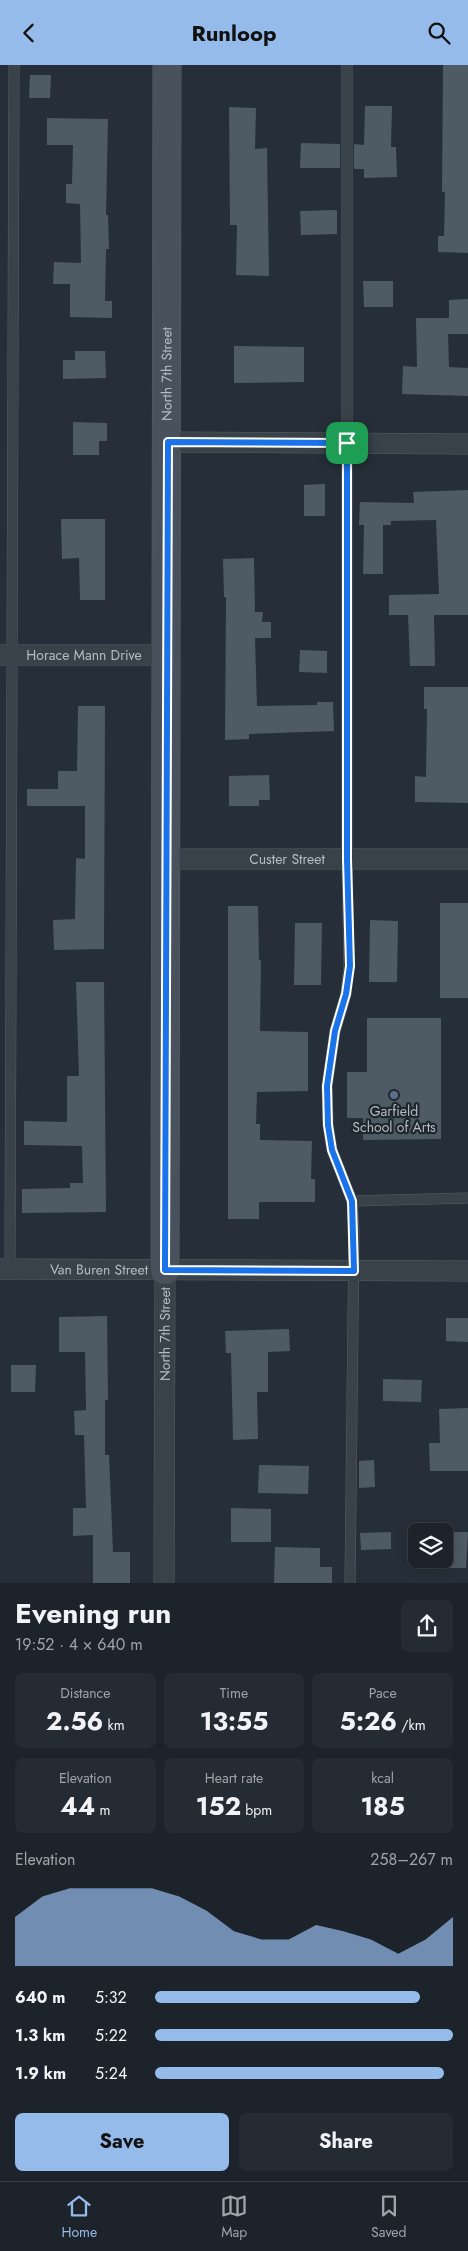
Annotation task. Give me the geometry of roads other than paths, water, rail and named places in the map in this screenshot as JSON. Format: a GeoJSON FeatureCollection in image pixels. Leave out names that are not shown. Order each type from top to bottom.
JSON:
{"type":"FeatureCollection","features":[{"type":"Feature","properties":{"kind":"street","name":"North 7th Street"},"geometry":{"type":"LineString","coordinates":[[164,1583],[168,442],[167,65]]}},
{"type":"Feature","properties":{"kind":"street"},"geometry":{"type":"LineString","coordinates":[[168,442],[468,444]]}},
{"type":"Feature","properties":{"kind":"street","name":"Horace Mann Drive"},"geometry":{"type":"LineString","coordinates":[[6,655],[166,655]]}},
{"type":"Feature","properties":{"kind":"street","name":"Custer Street"},"geometry":{"type":"LineString","coordinates":[[167,859],[468,859]]}},
{"type":"Feature","properties":{"kind":"street","name":"Van Buren Street"},"geometry":{"type":"LineString","coordinates":[[5,1269],[468,1271]]}},
{"type":"Feature","properties":{"kind":"lane"},"geometry":{"type":"LineString","coordinates":[[5,1269],[6,655],[14,65]]}},
{"type":"Feature","properties":{"kind":"lane"},"geometry":{"type":"LineString","coordinates":[[347,65],[347,859],[350,966],[346,994],[335,1031],[327,1086],[328,1125],[332,1150],[352,1201],[354,1271],[350,1583]]}},
{"type":"Feature","properties":{"kind":"lane"},"geometry":{"type":"LineString","coordinates":[[352,1201],[468,1198]]}},
{"type":"Feature","properties":{"kind":"place","name":"Garfield School of Arts"},"geometry":{"type":"Point","coordinates":[394,1095]}}]}
